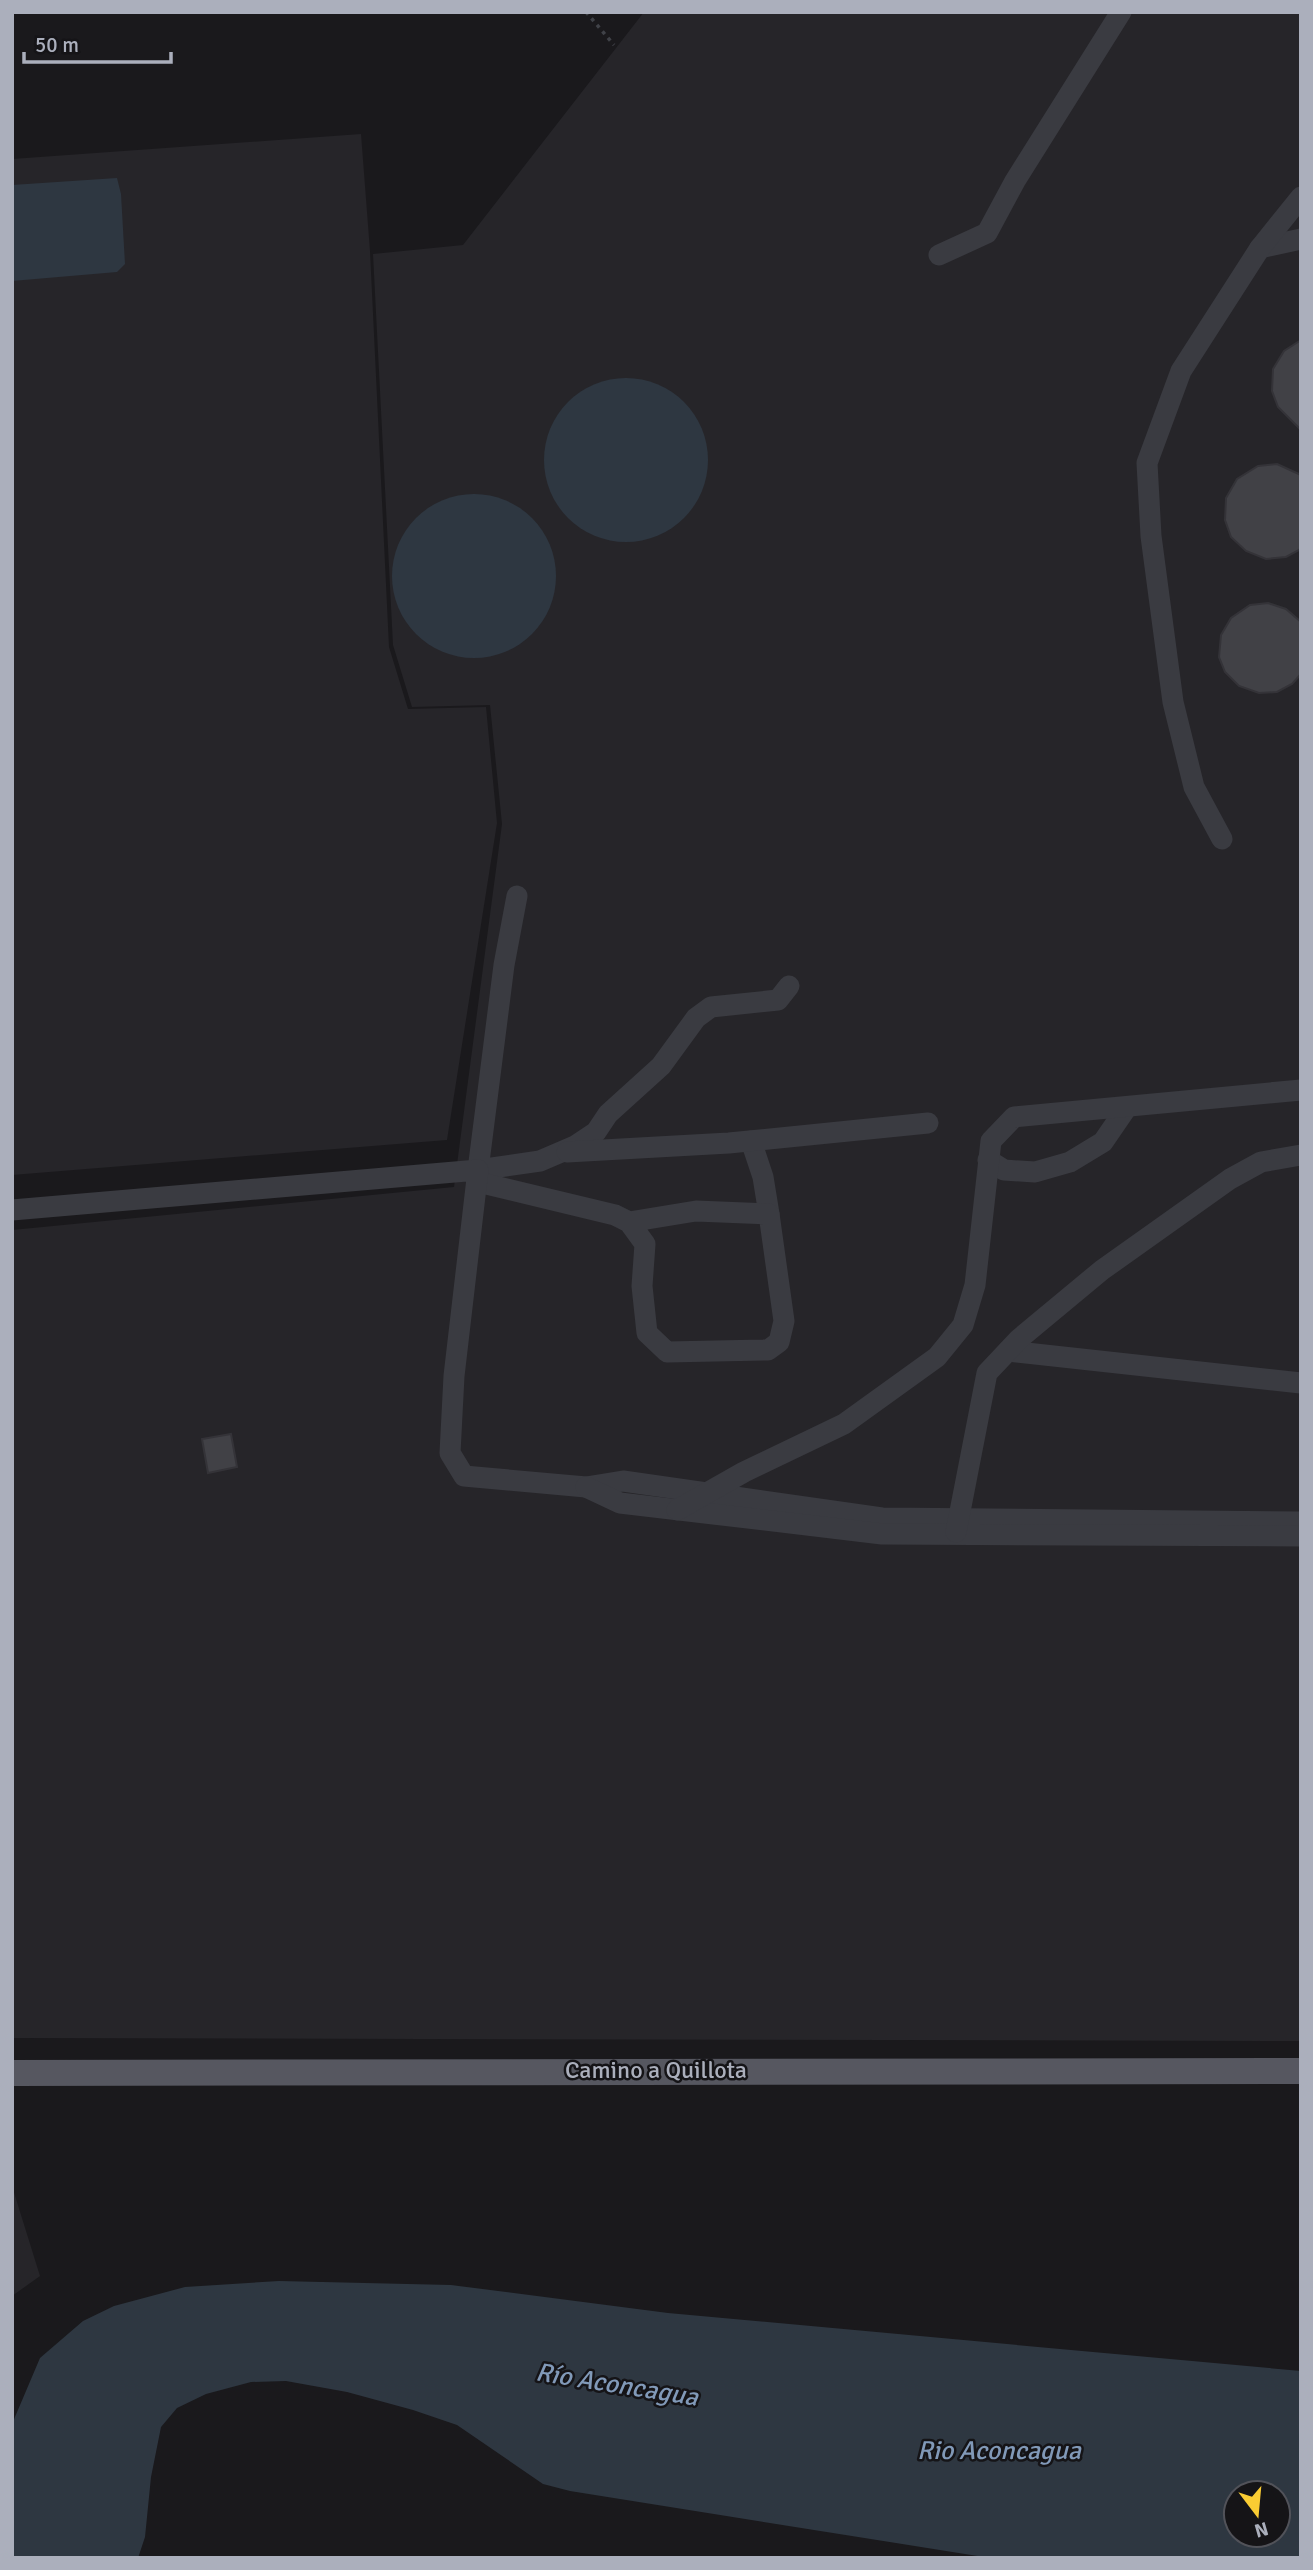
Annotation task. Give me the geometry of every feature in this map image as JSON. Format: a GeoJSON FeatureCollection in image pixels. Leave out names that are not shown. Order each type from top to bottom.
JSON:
{"type":"FeatureCollection","features":[{"type":"Feature","properties":{"kind":"main road","name":"Camino a Quillota"},"geometry":{"type":"LineString","coordinates":[[12,2073],[1301,2071]]}},
{"type":"Feature","properties":{"kind":"lane"},"geometry":{"type":"LineString","coordinates":[[939,255],[987,233],[1015,181],[1121,12]]}},
{"type":"Feature","properties":{"kind":"lane"},"geometry":{"type":"LineString","coordinates":[[1222,839],[1194,787],[1173,702],[1151,536],[1147,463],[1181,371],[1260,248],[1301,197]]}},
{"type":"Feature","properties":{"kind":"lane"},"geometry":{"type":"LineString","coordinates":[[1260,248],[1301,239]]}},
{"type":"Feature","properties":{"kind":"lane"},"geometry":{"type":"LineString","coordinates":[[517,896],[504,965],[454,1376],[450,1453],[464,1476],[586,1487],[623,1481],[957,1527],[1301,1536]]}},
{"type":"Feature","properties":{"kind":"lane"},"geometry":{"type":"LineString","coordinates":[[12,1210],[478,1176],[540,1161],[596,1132],[608,1114],[661,1066],[696,1018],[711,1007],[778,1000],[789,986]]}},
{"type":"Feature","properties":{"kind":"lane"},"geometry":{"type":"LineString","coordinates":[[677,1510],[704,1493],[844,1424],[937,1357],[963,1325],[975,1285],[991,1141],[1014,1117],[1301,1090]]}},
{"type":"Feature","properties":{"kind":"lane"},"geometry":{"type":"LineString","coordinates":[[988,1160],[1004,1170],[1035,1172],[1070,1161],[1103,1142],[1127,1107]]}},
{"type":"Feature","properties":{"kind":"lane"},"geometry":{"type":"LineString","coordinates":[[561,1152],[751,1141],[928,1123]]}},
{"type":"Feature","properties":{"kind":"lane"},"geometry":{"type":"LineString","coordinates":[[478,1176],[615,1214],[629,1223],[645,1244],[642,1286],[647,1333],[667,1352],[768,1350],[779,1342],[783,1321],[763,1177],[751,1141]]}},
{"type":"Feature","properties":{"kind":"lane"},"geometry":{"type":"LineString","coordinates":[[957,1527],[987,1373],[1008,1351],[1102,1270],[1230,1179],[1262,1161],[1301,1155]]}},
{"type":"Feature","properties":{"kind":"lane"},"geometry":{"type":"LineString","coordinates":[[629,1223],[696,1211],[769,1214]]}},
{"type":"Feature","properties":{"kind":"lane"},"geometry":{"type":"LineString","coordinates":[[1008,1351],[1301,1383]]}},
{"type":"Feature","properties":{"kind":"lane"},"geometry":{"type":"LineString","coordinates":[[586,1487],[620,1503],[842,1531],[1301,1522]]}},
{"type":"Feature","properties":{"kind":"path"},"geometry":{"type":"LineString","coordinates":[[586,12],[614,45]]}},
{"type":"Feature","properties":{"kind":"shaded area"},"geometry":{"type":"Polygon","coordinates":[[[644,12],[1301,12],[1301,2041],[12,2038],[12,1230],[454,1187],[502,824],[490,705],[412,707],[393,645],[373,254],[463,245],[644,12]]]}},
{"type":"Feature","properties":{"kind":"shaded area"},"geometry":{"type":"Polygon","coordinates":[[[361,134],[370,251],[389,647],[408,709],[486,707],[497,823],[447,1140],[12,1175],[12,159],[361,134]]]}},
{"type":"Feature","properties":{"kind":"shaded area"},"geometry":{"type":"Polygon","coordinates":[[[12,2186],[40,2276],[12,2296],[12,2186]]]}},
{"type":"Feature","properties":{"kind":"water"},"geometry":{"type":"Polygon","coordinates":[[[117,178],[121,194],[125,264],[117,272],[12,281],[12,185],[117,178]]]}},
{"type":"Feature","properties":{"kind":"water"},"geometry":{"type":"Polygon","coordinates":[[[626,378],[657,384],[684,402],[702,429],[708,460],[702,491],[684,518],[657,536],[626,542],[595,536],[568,518],[550,491],[544,460],[550,429],[568,402],[595,384],[626,378]]]}},
{"type":"Feature","properties":{"kind":"water"},"geometry":{"type":"Polygon","coordinates":[[[474,494],[506,500],[520,507],[532,518],[543,530],[550,544],[556,576],[550,608],[543,622],[532,634],[520,645],[506,652],[474,658],[442,652],[428,645],[416,634],[405,622],[398,608],[392,576],[398,544],[405,530],[416,518],[428,507],[442,500],[474,494]]]}},
{"type":"Feature","properties":{"kind":"water","name":"Rio Aconcagua"},"geometry":{"type":"Polygon","coordinates":[[[279,2281],[451,2285],[668,2313],[1301,2371],[1301,2558],[990,2558],[570,2491],[543,2484],[457,2425],[347,2392],[286,2381],[251,2382],[206,2394],[177,2408],[161,2427],[151,2477],[145,2537],[138,2558],[12,2558],[12,2424],[40,2358],[83,2321],[114,2306],[185,2287],[279,2281]]]}},
{"type":"Feature","properties":{"kind":"building"},"geometry":{"type":"Polygon","coordinates":[[[1301,340],[1301,430],[1278,407],[1272,391],[1273,369],[1284,351],[1301,340]]]}},
{"type":"Feature","properties":{"kind":"building"},"geometry":{"type":"Polygon","coordinates":[[[1277,464],[1301,475],[1301,549],[1286,557],[1266,559],[1246,551],[1231,537],[1225,520],[1226,498],[1237,479],[1258,466],[1277,464]]]}},
{"type":"Feature","properties":{"kind":"building"},"geometry":{"type":"Polygon","coordinates":[[[1268,603],[1286,609],[1301,622],[1301,674],[1292,684],[1277,692],[1259,693],[1239,686],[1225,672],[1219,657],[1221,635],[1231,618],[1250,605],[1268,603]]]}},
{"type":"Feature","properties":{"kind":"building"},"geometry":{"type":"Polygon","coordinates":[[[231,1434],[237,1467],[208,1473],[202,1439],[231,1434]]]}},
{"type":"Feature","properties":{"kind":"water label","name":"Río Aconcagua"},"geometry":{"type":"Point","coordinates":[617,2384]}}]}
